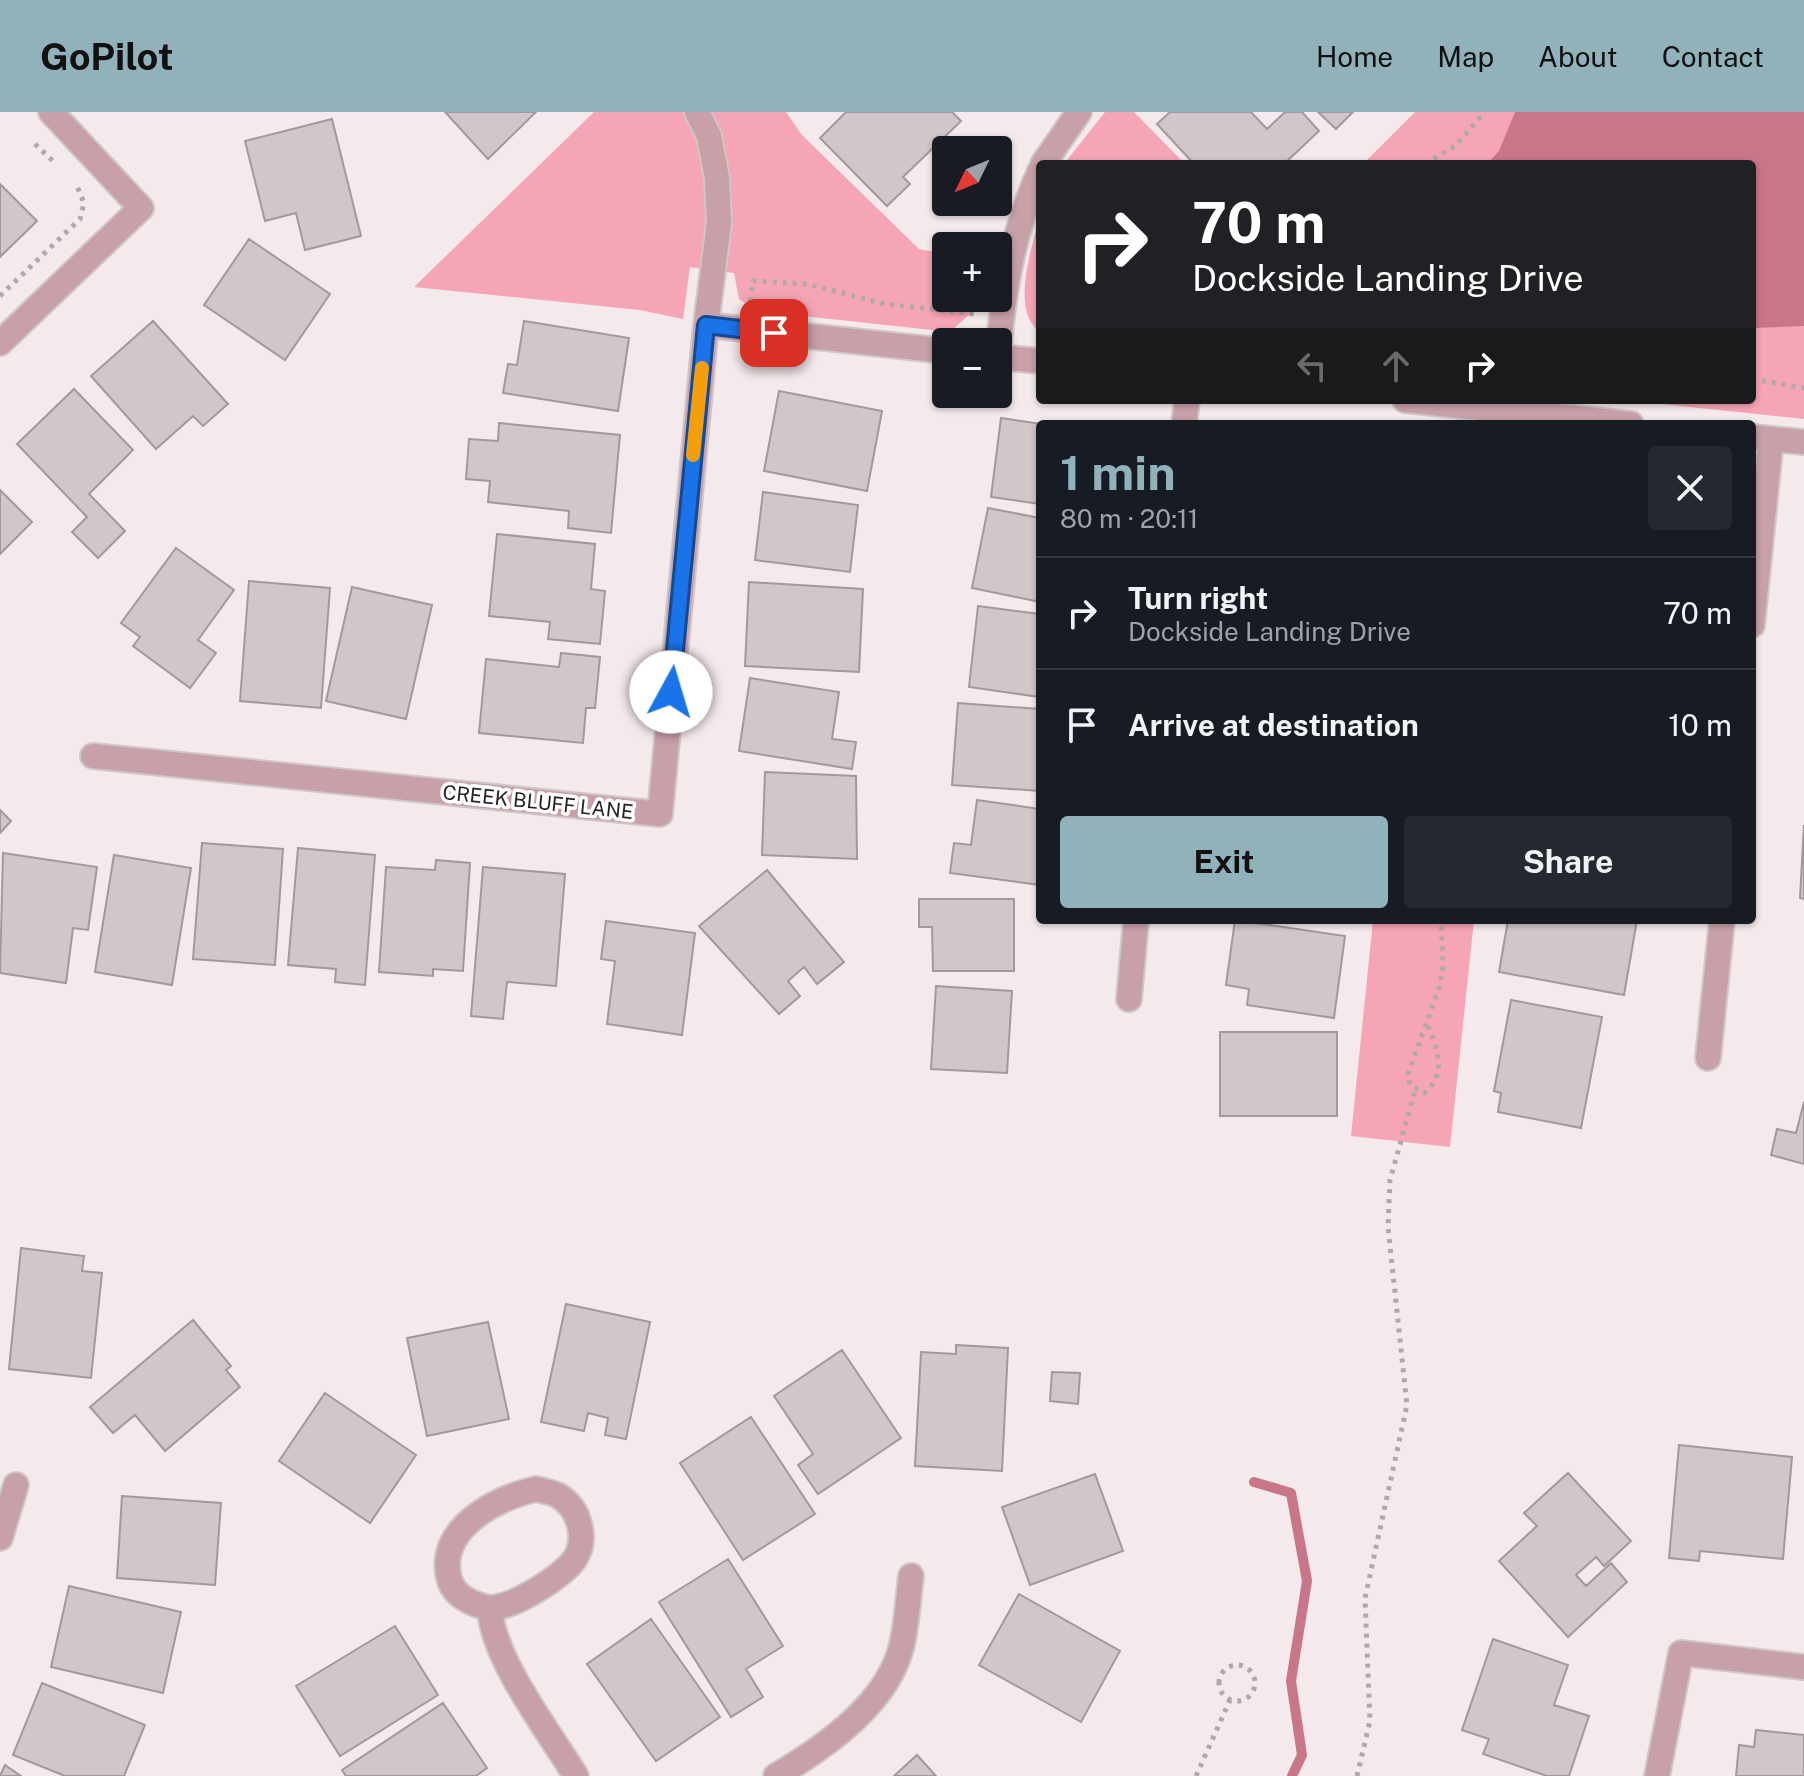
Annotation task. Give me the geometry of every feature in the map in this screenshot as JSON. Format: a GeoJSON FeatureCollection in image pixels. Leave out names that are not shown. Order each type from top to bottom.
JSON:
{"type":"FeatureCollection","features":[{"type":"Feature","properties":{"kind":"street"},"geometry":{"type":"LineString","coordinates":[[0,343],[141,208],[51,112]]}},
{"type":"Feature","properties":{"kind":"street","name":"CREEK BLUFF LANE"},"geometry":{"type":"LineString","coordinates":[[93,756],[660,814],[706,325],[719,223],[717,178],[709,136],[697,112]]}},
{"type":"Feature","properties":{"kind":"street"},"geometry":{"type":"LineString","coordinates":[[1046,160],[1079,112]]}},
{"type":"Feature","properties":{"kind":"street"},"geometry":{"type":"LineString","coordinates":[[1000,328],[1020,215],[1036,180]]}},
{"type":"Feature","properties":{"kind":"street"},"geometry":{"type":"LineString","coordinates":[[706,325],[932,350]]}},
{"type":"Feature","properties":{"kind":"street"},"geometry":{"type":"LineString","coordinates":[[1012,357],[1036,360]]}},
{"type":"Feature","properties":{"kind":"street"},"geometry":{"type":"LineString","coordinates":[[1443,404],[1593,420]]}},
{"type":"Feature","properties":{"kind":"street"},"geometry":{"type":"LineString","coordinates":[[1756,550],[1762,438],[1804,442]]}},
{"type":"Feature","properties":{"kind":"street"},"geometry":{"type":"LineString","coordinates":[[1129,999],[1136,924]]}},
{"type":"Feature","properties":{"kind":"street"},"geometry":{"type":"LineString","coordinates":[[1708,1058],[1722,924]]}},
{"type":"Feature","properties":{"kind":"street"},"geometry":{"type":"LineString","coordinates":[[0,1538],[16,1485]]}},
{"type":"Feature","properties":{"kind":"street"},"geometry":{"type":"LineString","coordinates":[[536,1489],[559,1495],[576,1513],[582,1536],[575,1559],[558,1576],[514,1603],[490,1609],[468,1602],[451,1585],[445,1562],[451,1539],[468,1522],[513,1495],[536,1489]]}},
{"type":"Feature","properties":{"kind":"street"},"geometry":{"type":"LineString","coordinates":[[776,1776],[845,1727],[887,1683],[902,1646],[911,1576]]}},
{"type":"Feature","properties":{"kind":"street"},"geometry":{"type":"LineString","coordinates":[[490,1609],[491,1628],[501,1653],[576,1776]]}},
{"type":"Feature","properties":{"kind":"street"},"geometry":{"type":"LineString","coordinates":[[1657,1776],[1681,1653],[1804,1667]]}},
{"type":"Feature","properties":{"kind":"path"},"geometry":{"type":"LineString","coordinates":[[1432,160],[1455,146],[1485,112]]}},
{"type":"Feature","properties":{"kind":"path"},"geometry":{"type":"LineString","coordinates":[[35,144],[57,166]]}},
{"type":"Feature","properties":{"kind":"path"},"geometry":{"type":"LineString","coordinates":[[0,296],[80,219],[84,203],[82,194],[68,176]]}},
{"type":"Feature","properties":{"kind":"path"},"geometry":{"type":"LineString","coordinates":[[745,330],[753,281],[807,284],[885,304],[1001,316]]}},
{"type":"Feature","properties":{"kind":"path"},"geometry":{"type":"LineString","coordinates":[[1756,380],[1804,388]]}},
{"type":"Feature","properties":{"kind":"path"},"geometry":{"type":"LineString","coordinates":[[1357,1776],[1370,1721],[1365,1598],[1407,1405],[1388,1227],[1390,1180],[1415,1091],[1408,1074],[1414,1050],[1428,1026],[1443,965],[1441,924]]}},
{"type":"Feature","properties":{"kind":"path"},"geometry":{"type":"LineString","coordinates":[[1415,1091],[1424,1093],[1433,1086],[1438,1075],[1436,1044],[1428,1026]]}},
{"type":"Feature","properties":{"kind":"path"},"geometry":{"type":"LineString","coordinates":[[1231,1665],[1245,1666],[1256,1678],[1253,1692],[1244,1700],[1230,1700],[1220,1692],[1221,1673],[1231,1665]]}},
{"type":"Feature","properties":{"kind":"path"},"geometry":{"type":"LineString","coordinates":[[1196,1776],[1230,1700]]}},
{"type":"Feature","properties":{"kind":"shaded area"},"geometry":{"type":"Polygon","coordinates":[[[594,112],[786,112],[802,135],[919,249],[932,251],[932,312],[972,312],[954,328],[932,330],[757,311],[739,299],[734,273],[690,267],[683,319],[640,310],[414,287],[594,112]]]}},
{"type":"Feature","properties":{"kind":"shaded area"},"geometry":{"type":"Polygon","coordinates":[[[1105,112],[1134,112],[1181,160],[1067,160],[1105,112]]]}},
{"type":"Feature","properties":{"kind":"shaded area"},"geometry":{"type":"Polygon","coordinates":[[[1415,112],[1804,112],[1804,419],[1662,404],[1756,404],[1756,160],[1367,160],[1415,112]]]}},
{"type":"Feature","properties":{"kind":"shaded area"},"geometry":{"type":"Polygon","coordinates":[[[1515,112],[1804,112],[1804,326],[1756,328],[1756,160],[1491,160],[1499,151],[1515,112]]]}},
{"type":"Feature","properties":{"kind":"shaded area"},"geometry":{"type":"Polygon","coordinates":[[[1036,231],[1036,328],[1026,309],[1029,259],[1036,231]]]}},
{"type":"Feature","properties":{"kind":"shaded area"},"geometry":{"type":"Polygon","coordinates":[[[1373,924],[1474,924],[1450,1147],[1351,1136],[1373,924]]]}},
{"type":"Feature","properties":{"kind":"building"},"geometry":{"type":"Polygon","coordinates":[[[445,112],[536,112],[488,159],[445,112]]]}},
{"type":"Feature","properties":{"kind":"building"},"geometry":{"type":"Polygon","coordinates":[[[846,112],[952,112],[961,121],[945,136],[932,136],[932,149],[903,177],[910,184],[887,206],[820,138],[846,112]]]}},
{"type":"Feature","properties":{"kind":"building"},"geometry":{"type":"Polygon","coordinates":[[[1170,112],[1251,112],[1267,129],[1285,112],[1302,112],[1319,131],[1288,160],[1190,160],[1157,124],[1170,112]]]}},
{"type":"Feature","properties":{"kind":"building"},"geometry":{"type":"Polygon","coordinates":[[[1318,112],[1353,112],[1336,129],[1318,112]]]}},
{"type":"Feature","properties":{"kind":"building"},"geometry":{"type":"Polygon","coordinates":[[[332,119],[361,236],[305,250],[296,213],[265,221],[245,141],[332,119]]]}},
{"type":"Feature","properties":{"kind":"building"},"geometry":{"type":"Polygon","coordinates":[[[0,184],[37,221],[0,257],[0,184]]]}},
{"type":"Feature","properties":{"kind":"building"},"geometry":{"type":"Polygon","coordinates":[[[249,239],[330,294],[285,360],[204,305],[249,239]]]}},
{"type":"Feature","properties":{"kind":"building"},"geometry":{"type":"Polygon","coordinates":[[[153,321],[228,404],[203,426],[193,416],[156,449],[91,376],[153,321]]]}},
{"type":"Feature","properties":{"kind":"building"},"geometry":{"type":"Polygon","coordinates":[[[524,321],[629,338],[618,411],[503,393],[508,364],[517,365],[524,321]]]}},
{"type":"Feature","properties":{"kind":"building"},"geometry":{"type":"Polygon","coordinates":[[[74,389],[133,450],[89,494],[125,531],[98,558],[72,532],[87,517],[17,444],[74,389]]]}},
{"type":"Feature","properties":{"kind":"building"},"geometry":{"type":"Polygon","coordinates":[[[779,391],[882,411],[867,491],[764,471],[779,391]]]}},
{"type":"Feature","properties":{"kind":"building"},"geometry":{"type":"Polygon","coordinates":[[[1001,418],[1036,423],[1036,503],[991,497],[1001,418]]]}},
{"type":"Feature","properties":{"kind":"building"},"geometry":{"type":"Polygon","coordinates":[[[499,423],[620,435],[611,533],[568,528],[569,511],[488,502],[490,481],[466,479],[469,439],[498,441],[499,423]]]}},
{"type":"Feature","properties":{"kind":"building"},"geometry":{"type":"Polygon","coordinates":[[[0,490],[32,522],[0,554],[0,490]]]}},
{"type":"Feature","properties":{"kind":"building"},"geometry":{"type":"Polygon","coordinates":[[[763,492],[858,505],[850,572],[755,560],[763,492]]]}},
{"type":"Feature","properties":{"kind":"building"},"geometry":{"type":"Polygon","coordinates":[[[988,508],[1036,517],[1036,601],[972,588],[988,508]]]}},
{"type":"Feature","properties":{"kind":"building"},"geometry":{"type":"Polygon","coordinates":[[[497,534],[595,544],[591,589],[605,591],[600,644],[548,639],[550,622],[489,616],[497,534]]]}},
{"type":"Feature","properties":{"kind":"building"},"geometry":{"type":"Polygon","coordinates":[[[176,548],[234,590],[198,640],[216,653],[190,688],[133,646],[140,637],[121,623],[176,548]]]}},
{"type":"Feature","properties":{"kind":"building"},"geometry":{"type":"Polygon","coordinates":[[[249,581],[330,588],[321,708],[240,701],[249,581]]]}},
{"type":"Feature","properties":{"kind":"building"},"geometry":{"type":"Polygon","coordinates":[[[749,582],[863,589],[859,672],[745,666],[749,582]]]}},
{"type":"Feature","properties":{"kind":"building"},"geometry":{"type":"Polygon","coordinates":[[[352,587],[432,605],[406,719],[326,701],[352,587]]]}},
{"type":"Feature","properties":{"kind":"building"},"geometry":{"type":"Polygon","coordinates":[[[978,606],[1036,613],[1036,696],[969,687],[978,606]]]}},
{"type":"Feature","properties":{"kind":"building"},"geometry":{"type":"Polygon","coordinates":[[[561,653],[600,657],[595,708],[586,708],[583,743],[479,733],[486,659],[559,667],[561,653]]]}},
{"type":"Feature","properties":{"kind":"building"},"geometry":{"type":"Polygon","coordinates":[[[750,678],[839,692],[832,739],[856,742],[852,769],[739,751],[750,678]]]}},
{"type":"Feature","properties":{"kind":"building"},"geometry":{"type":"Polygon","coordinates":[[[958,703],[1036,709],[1036,791],[952,785],[958,703]]]}},
{"type":"Feature","properties":{"kind":"building"},"geometry":{"type":"Polygon","coordinates":[[[765,772],[856,776],[857,859],[762,855],[765,772]]]}},
{"type":"Feature","properties":{"kind":"building"},"geometry":{"type":"Polygon","coordinates":[[[977,800],[1036,808],[1036,884],[950,873],[954,843],[971,845],[977,800]]]}},
{"type":"Feature","properties":{"kind":"building"},"geometry":{"type":"Polygon","coordinates":[[[0,810],[11,821],[0,833],[0,810]]]}},
{"type":"Feature","properties":{"kind":"building"},"geometry":{"type":"Polygon","coordinates":[[[1804,825],[1804,899],[1800,898],[1804,825]]]}},
{"type":"Feature","properties":{"kind":"building"},"geometry":{"type":"Polygon","coordinates":[[[202,843],[283,849],[275,965],[193,959],[202,843]]]}},
{"type":"Feature","properties":{"kind":"building"},"geometry":{"type":"Polygon","coordinates":[[[298,848],[375,855],[365,985],[335,982],[336,969],[288,965],[298,848]]]}},
{"type":"Feature","properties":{"kind":"building"},"geometry":{"type":"Polygon","coordinates":[[[3,853],[97,867],[88,930],[73,928],[66,983],[0,973],[3,853]]]}},
{"type":"Feature","properties":{"kind":"building"},"geometry":{"type":"Polygon","coordinates":[[[114,855],[191,868],[172,985],[95,972],[114,855]]]}},
{"type":"Feature","properties":{"kind":"building"},"geometry":{"type":"Polygon","coordinates":[[[436,860],[470,863],[463,971],[433,969],[433,976],[379,972],[386,867],[435,870],[436,860]]]}},
{"type":"Feature","properties":{"kind":"building"},"geometry":{"type":"Polygon","coordinates":[[[483,867],[565,874],[556,986],[507,982],[503,1019],[471,1016],[483,867]]]}},
{"type":"Feature","properties":{"kind":"building"},"geometry":{"type":"Polygon","coordinates":[[[767,870],[844,962],[817,984],[804,967],[788,981],[800,996],[779,1014],[699,926],[767,870]]]}},
{"type":"Feature","properties":{"kind":"building"},"geometry":{"type":"Polygon","coordinates":[[[919,899],[1014,899],[1014,971],[933,971],[932,927],[919,927],[919,899]]]}},
{"type":"Feature","properties":{"kind":"building"},"geometry":{"type":"Polygon","coordinates":[[[606,921],[695,933],[682,1035],[607,1024],[615,961],[601,959],[606,921]]]}},
{"type":"Feature","properties":{"kind":"building"},"geometry":{"type":"Polygon","coordinates":[[[1234,924],[1262,924],[1345,936],[1334,1018],[1247,1005],[1249,989],[1226,985],[1234,924]]]}},
{"type":"Feature","properties":{"kind":"building"},"geometry":{"type":"Polygon","coordinates":[[[1507,924],[1636,924],[1624,995],[1499,972],[1507,924]]]}},
{"type":"Feature","properties":{"kind":"building"},"geometry":{"type":"Polygon","coordinates":[[[936,986],[1012,991],[1007,1073],[931,1069],[936,986]]]}},
{"type":"Feature","properties":{"kind":"building"},"geometry":{"type":"Polygon","coordinates":[[[1511,1000],[1602,1017],[1581,1128],[1498,1112],[1501,1093],[1494,1091],[1511,1000]]]}},
{"type":"Feature","properties":{"kind":"building"},"geometry":{"type":"Polygon","coordinates":[[[1220,1032],[1337,1032],[1337,1116],[1220,1116],[1220,1032]]]}},
{"type":"Feature","properties":{"kind":"building"},"geometry":{"type":"Polygon","coordinates":[[[1804,1102],[1804,1164],[1771,1155],[1777,1129],[1796,1133],[1804,1102]]]}},
{"type":"Feature","properties":{"kind":"building"},"geometry":{"type":"Polygon","coordinates":[[[21,1248],[84,1256],[82,1271],[102,1273],[91,1378],[9,1369],[21,1248]]]}},
{"type":"Feature","properties":{"kind":"building"},"geometry":{"type":"Polygon","coordinates":[[[566,1304],[650,1322],[626,1439],[605,1435],[608,1418],[588,1413],[584,1431],[541,1422],[566,1304]]]}},
{"type":"Feature","properties":{"kind":"building"},"geometry":{"type":"Polygon","coordinates":[[[193,1320],[231,1366],[226,1370],[240,1387],[165,1451],[135,1415],[113,1433],[90,1407],[193,1320]]]}},
{"type":"Feature","properties":{"kind":"building"},"geometry":{"type":"Polygon","coordinates":[[[488,1322],[509,1419],[427,1436],[407,1338],[488,1322]]]}},
{"type":"Feature","properties":{"kind":"building"},"geometry":{"type":"Polygon","coordinates":[[[956,1345],[1008,1348],[1002,1471],[915,1466],[921,1352],[956,1354],[956,1345]]]}},
{"type":"Feature","properties":{"kind":"building"},"geometry":{"type":"Polygon","coordinates":[[[842,1350],[901,1438],[818,1494],[798,1465],[813,1454],[774,1396],[842,1350]]]}},
{"type":"Feature","properties":{"kind":"building"},"geometry":{"type":"Polygon","coordinates":[[[1052,1372],[1080,1373],[1078,1404],[1050,1401],[1052,1372]]]}},
{"type":"Feature","properties":{"kind":"building"},"geometry":{"type":"Polygon","coordinates":[[[325,1393],[416,1455],[370,1523],[279,1461],[325,1393]]]}},
{"type":"Feature","properties":{"kind":"building"},"geometry":{"type":"Polygon","coordinates":[[[751,1417],[815,1514],[743,1560],[680,1463],[751,1417]]]}},
{"type":"Feature","properties":{"kind":"building"},"geometry":{"type":"Polygon","coordinates":[[[1679,1445],[1792,1457],[1783,1559],[1700,1551],[1699,1561],[1669,1558],[1679,1445]]]}},
{"type":"Feature","properties":{"kind":"building"},"geometry":{"type":"Polygon","coordinates":[[[1568,1473],[1631,1541],[1604,1566],[1596,1557],[1576,1575],[1586,1586],[1611,1563],[1627,1582],[1568,1637],[1499,1561],[1537,1526],[1524,1513],[1568,1473]]]}},
{"type":"Feature","properties":{"kind":"building"},"geometry":{"type":"Polygon","coordinates":[[[1095,1474],[1123,1551],[1030,1585],[1002,1507],[1095,1474]]]}},
{"type":"Feature","properties":{"kind":"building"},"geometry":{"type":"Polygon","coordinates":[[[122,1496],[221,1503],[215,1585],[117,1578],[122,1496]]]}},
{"type":"Feature","properties":{"kind":"building"},"geometry":{"type":"Polygon","coordinates":[[[728,1559],[783,1646],[746,1669],[763,1697],[731,1717],[659,1602],[728,1559]]]}},
{"type":"Feature","properties":{"kind":"building"},"geometry":{"type":"Polygon","coordinates":[[[69,1586],[181,1612],[163,1693],[51,1667],[69,1586]]]}},
{"type":"Feature","properties":{"kind":"building"},"geometry":{"type":"Polygon","coordinates":[[[1019,1594],[1120,1651],[1081,1722],[979,1665],[1019,1594]]]}},
{"type":"Feature","properties":{"kind":"building"},"geometry":{"type":"Polygon","coordinates":[[[651,1619],[720,1717],[656,1761],[587,1664],[651,1619]]]}},
{"type":"Feature","properties":{"kind":"building"},"geometry":{"type":"Polygon","coordinates":[[[395,1626],[438,1695],[340,1756],[296,1686],[395,1626]]]}},
{"type":"Feature","properties":{"kind":"building"},"geometry":{"type":"Polygon","coordinates":[[[1493,1639],[1568,1665],[1554,1705],[1589,1716],[1569,1776],[1547,1776],[1483,1754],[1489,1739],[1462,1730],[1493,1639]]]}},
{"type":"Feature","properties":{"kind":"building"},"geometry":{"type":"Polygon","coordinates":[[[42,1683],[145,1725],[124,1776],[65,1776],[13,1755],[42,1683]]]}},
{"type":"Feature","properties":{"kind":"building"},"geometry":{"type":"Polygon","coordinates":[[[443,1703],[487,1768],[476,1776],[346,1776],[342,1770],[443,1703]]]}},
{"type":"Feature","properties":{"kind":"building"},"geometry":{"type":"Polygon","coordinates":[[[1756,1730],[1804,1735],[1804,1776],[1736,1776],[1739,1745],[1754,1747],[1756,1730]]]}},
{"type":"Feature","properties":{"kind":"building"},"geometry":{"type":"Polygon","coordinates":[[[917,1755],[936,1776],[894,1776],[917,1755]]]}},
{"type":"Feature","properties":{"kind":"building"},"geometry":{"type":"Polygon","coordinates":[[[5,1765],[21,1776],[0,1776],[5,1765]]]}},
{"type":"Feature","properties":{"kind":"waterway"},"geometry":{"type":"LineString","coordinates":[[1254,1482],[1291,1493],[1307,1581],[1291,1681],[1302,1755],[1292,1776]]}},
{"type":"Feature","properties":{"kind":"slow traffic"},"geometry":{"type":"LineString","coordinates":[[693,455],[702,368]]}},
{"type":"Feature","properties":{"kind":"route"},"geometry":{"type":"LineString","coordinates":[[671,692],[706,325],[774,333]]}}]}
